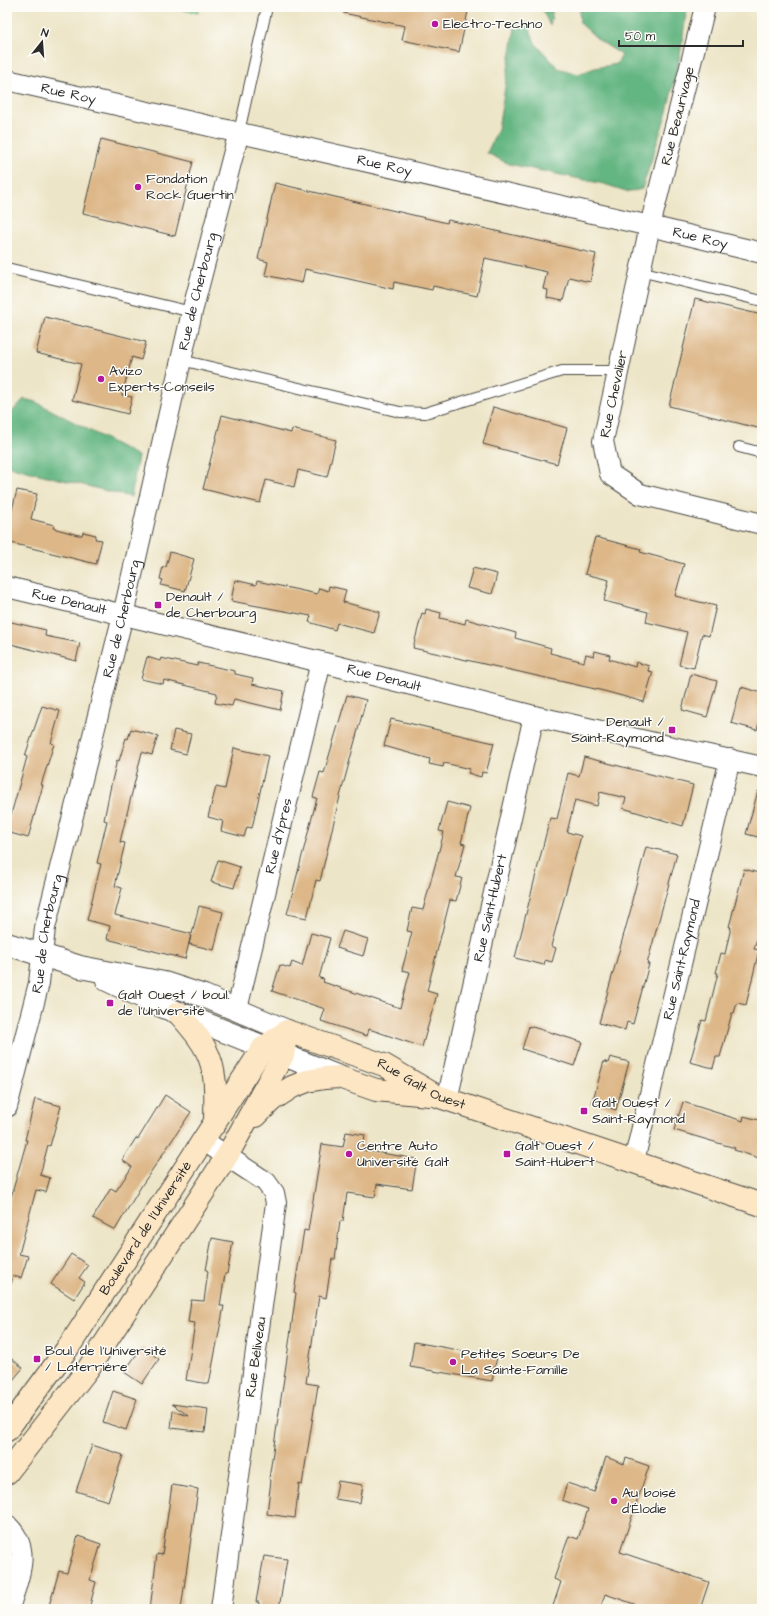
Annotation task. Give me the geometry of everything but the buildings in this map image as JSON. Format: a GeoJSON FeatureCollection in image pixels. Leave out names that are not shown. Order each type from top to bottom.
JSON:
{"type":"FeatureCollection","features":[{"type":"Feature","properties":{"kind":"main road"},"geometry":{"type":"LineString","coordinates":[[178,1013],[206,1050],[213,1069],[215,1086],[209,1132]]}},
{"type":"Feature","properties":{"kind":"main road","name":"Rue Galt Ouest"},"geometry":{"type":"LineString","coordinates":[[287,1031],[384,1065],[442,1098],[762,1205]]}},
{"type":"Feature","properties":{"kind":"main road"},"geometry":{"type":"LineString","coordinates":[[244,1128],[260,1095],[273,1052],[287,1031]]}},
{"type":"Feature","properties":{"kind":"main road","name":"Boulevard de l'Université"},"geometry":{"type":"LineString","coordinates":[[7,1430],[70,1346],[209,1132],[273,1052]]}},
{"type":"Feature","properties":{"kind":"main road"},"geometry":{"type":"LineString","coordinates":[[244,1128],[272,1100],[292,1087],[307,1081],[338,1077],[376,1090],[442,1098]]}},
{"type":"Feature","properties":{"kind":"main road","name":"Boulevard de l'Université"},"geometry":{"type":"LineString","coordinates":[[7,1473],[88,1369],[244,1128]]}},
{"type":"Feature","properties":{"kind":"street","name":"Rue Beaurivage"},"geometry":{"type":"LineString","coordinates":[[650,226],[705,7]]}},
{"type":"Feature","properties":{"kind":"street","name":"Rue Roy"},"geometry":{"type":"LineString","coordinates":[[7,80],[650,226],[762,253]]}},
{"type":"Feature","properties":{"kind":"street","name":"Rue de Cherbourg"},"geometry":{"type":"LineString","coordinates":[[7,1107],[38,983],[45,928],[123,615],[192,312],[239,132]]}},
{"type":"Feature","properties":{"kind":"street","name":"Rue Chevalier"},"geometry":{"type":"LineString","coordinates":[[650,226],[603,441],[610,474],[640,494],[762,524]]}},
{"type":"Feature","properties":{"kind":"street","name":"Rue Denault"},"geometry":{"type":"LineString","coordinates":[[7,587],[321,662],[534,716],[762,767]]}},
{"type":"Feature","properties":{"kind":"street","name":"Rue d'Ypres"},"geometry":{"type":"LineString","coordinates":[[237,1009],[321,662]]}},
{"type":"Feature","properties":{"kind":"street","name":"Rue Saint-Hubert"},"geometry":{"type":"LineString","coordinates":[[442,1098],[534,716]]}},
{"type":"Feature","properties":{"kind":"street","name":"Rue Saint-Raymond"},"geometry":{"type":"LineString","coordinates":[[634,1161],[730,759]]}},
{"type":"Feature","properties":{"kind":"street","name":"Rue Galt Ouest"},"geometry":{"type":"LineString","coordinates":[[7,944],[80,967],[164,983],[237,1009],[287,1031]]}},
{"type":"Feature","properties":{"kind":"street","name":"Rue Galt Ouest"},"geometry":{"type":"LineString","coordinates":[[80,967],[178,1013],[338,1077]]}},
{"type":"Feature","properties":{"kind":"street","name":"Rue Béliveau"},"geometry":{"type":"LineString","coordinates":[[209,1132],[227,1156],[266,1182],[274,1193],[276,1204],[221,1609]]}},
{"type":"Feature","properties":{"kind":"street"},"geometry":{"type":"LineString","coordinates":[[7,1526],[19,1540],[22,1549],[22,1562],[9,1609]]}},
{"type":"Feature","properties":{"kind":"lane"},"geometry":{"type":"LineString","coordinates":[[239,132],[267,7]]}},
{"type":"Feature","properties":{"kind":"lane"},"geometry":{"type":"LineString","coordinates":[[7,268],[192,312]]}},
{"type":"Feature","properties":{"kind":"lane"},"geometry":{"type":"LineString","coordinates":[[640,271],[762,301]]}},
{"type":"Feature","properties":{"kind":"lane"},"geometry":{"type":"LineString","coordinates":[[181,360],[400,412],[425,413],[562,371],[618,371]]}},
{"type":"Feature","properties":{"kind":"lane"},"geometry":{"type":"LineString","coordinates":[[739,448],[762,453]]}},
{"type":"Feature","properties":{"kind":"green space"},"geometry":{"type":"Polygon","coordinates":[[[170,7],[199,7],[198,13],[170,7]]]}},
{"type":"Feature","properties":{"kind":"green space"},"geometry":{"type":"Polygon","coordinates":[[[541,7],[553,7],[550,26],[541,7]]]}},
{"type":"Feature","properties":{"kind":"green space"},"geometry":{"type":"Polygon","coordinates":[[[581,7],[687,7],[680,56],[667,112],[642,189],[629,192],[604,184],[509,164],[487,153],[498,129],[516,22],[528,23],[535,43],[558,68],[578,74],[595,68],[617,64],[622,55],[600,41],[580,23],[579,11],[581,7]]]}},
{"type":"Feature","properties":{"kind":"green space"},"geometry":{"type":"Polygon","coordinates":[[[24,399],[36,402],[138,456],[131,497],[7,466],[7,414],[10,414],[24,399]]]}},
{"type":"Feature","properties":{"kind":"place","name":"Electro-Techno"},"geometry":{"type":"Point","coordinates":[435,24]}},
{"type":"Feature","properties":{"kind":"place","name":"Fondation Rock Guertin"},"geometry":{"type":"Point","coordinates":[138,187]}},
{"type":"Feature","properties":{"kind":"place","name":"Avizo Experts-Conseils"},"geometry":{"type":"Point","coordinates":[101,379]}},
{"type":"Feature","properties":{"kind":"place","name":"Denault / de Cherbourg"},"geometry":{"type":"Point","coordinates":[158,605]}},
{"type":"Feature","properties":{"kind":"place","name":"Denault / Saint-Raymond"},"geometry":{"type":"Point","coordinates":[672,730]}},
{"type":"Feature","properties":{"kind":"place","name":"Galt Ouest / boul. de l'Université"},"geometry":{"type":"Point","coordinates":[110,1003]}},
{"type":"Feature","properties":{"kind":"place","name":"Galt Ouest / Saint-Raymond"},"geometry":{"type":"Point","coordinates":[584,1111]}},
{"type":"Feature","properties":{"kind":"place","name":"Centre Auto Université Galt"},"geometry":{"type":"Point","coordinates":[349,1154]}},
{"type":"Feature","properties":{"kind":"place","name":"Galt Ouest / Saint-Hubert"},"geometry":{"type":"Point","coordinates":[507,1154]}},
{"type":"Feature","properties":{"kind":"place","name":"Boul. de l'Université / Laterrière"},"geometry":{"type":"Point","coordinates":[37,1359]}},
{"type":"Feature","properties":{"kind":"place","name":"Petites Soeurs De La Sainte-Famille"},"geometry":{"type":"Point","coordinates":[453,1362]}},
{"type":"Feature","properties":{"kind":"place","name":"Au boisé d'Élodie"},"geometry":{"type":"Point","coordinates":[614,1501]}}]}
